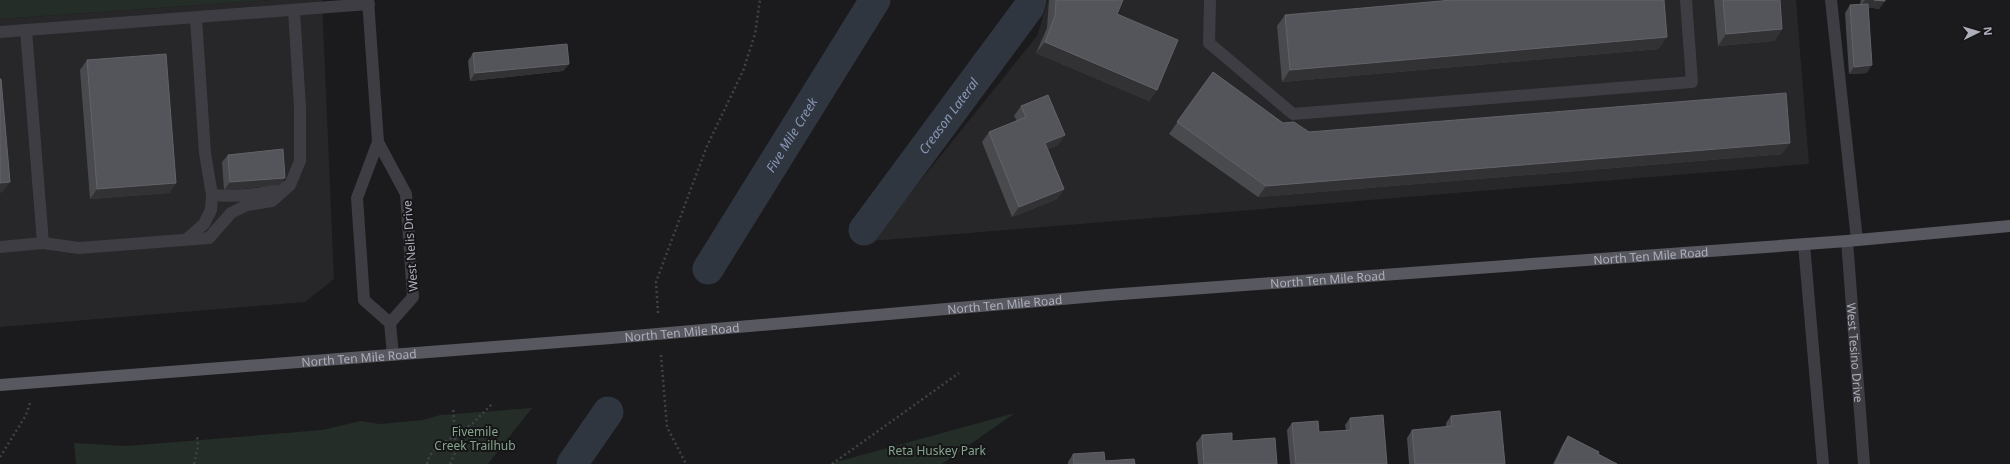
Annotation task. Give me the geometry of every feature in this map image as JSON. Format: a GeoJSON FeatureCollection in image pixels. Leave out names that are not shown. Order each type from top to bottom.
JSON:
{"type":"FeatureCollection","features":[{"type":"Feature","properties":{"kind":"main road","name":"North Ten Mile Road"},"geometry":{"type":"LineString","coordinates":[[0,385],[611,338],[1108,295],[1852,241],[2010,226]]}},
{"type":"Feature","properties":{"kind":"street"},"geometry":{"type":"LineString","coordinates":[[1210,0],[1209,43],[1292,114],[1692,82],[1686,0]]}},
{"type":"Feature","properties":{"kind":"street","name":"West Tesino Drive"},"geometry":{"type":"LineString","coordinates":[[1831,0],[1852,241],[1864,464]]}},
{"type":"Feature","properties":{"kind":"street"},"geometry":{"type":"LineString","coordinates":[[0,32],[196,18],[368,2]]}},
{"type":"Feature","properties":{"kind":"street","name":"West Nelis Drive"},"geometry":{"type":"LineString","coordinates":[[368,2],[378,142],[406,194],[413,297],[390,323],[364,300],[357,198],[378,142]]}},
{"type":"Feature","properties":{"kind":"street"},"geometry":{"type":"LineString","coordinates":[[0,247],[43,243],[79,248],[209,238],[231,213],[247,205],[272,201],[290,185],[300,161],[300,108],[294,10]]}},
{"type":"Feature","properties":{"kind":"street"},"geometry":{"type":"LineString","coordinates":[[187,239],[204,224],[211,210],[212,195],[204,153],[196,18]]}},
{"type":"Feature","properties":{"kind":"street"},"geometry":{"type":"LineString","coordinates":[[26,30],[43,243]]}},
{"type":"Feature","properties":{"kind":"street"},"geometry":{"type":"LineString","coordinates":[[212,195],[230,197],[276,191],[290,185]]}},
{"type":"Feature","properties":{"kind":"street"},"geometry":{"type":"LineString","coordinates":[[1804,244],[1823,464]]}},
{"type":"Feature","properties":{"kind":"street"},"geometry":{"type":"LineString","coordinates":[[390,323],[393,355]]}},
{"type":"Feature","properties":{"kind":"path"},"geometry":{"type":"LineString","coordinates":[[656,282],[707,146],[743,71],[756,34],[760,0]]}},
{"type":"Feature","properties":{"kind":"path"},"geometry":{"type":"LineString","coordinates":[[833,464],[959,373]]}},
{"type":"Feature","properties":{"kind":"path"},"geometry":{"type":"LineString","coordinates":[[0,457],[26,415],[37,382]]}},
{"type":"Feature","properties":{"kind":"path"},"geometry":{"type":"LineString","coordinates":[[664,388],[667,427],[686,464]]}},
{"type":"Feature","properties":{"kind":"path"},"geometry":{"type":"LineString","coordinates":[[426,464],[431,453],[442,443],[473,423],[492,404]]}},
{"type":"Feature","properties":{"kind":"path"},"geometry":{"type":"LineString","coordinates":[[450,464],[455,453],[453,407]]}},
{"type":"Feature","properties":{"kind":"path"},"geometry":{"type":"LineString","coordinates":[[194,464],[198,446],[197,434]]}},
{"type":"Feature","properties":{"kind":"shaded area"},"geometry":{"type":"Polygon","coordinates":[[[272,0],[322,0],[334,279],[305,302],[0,327],[0,19],[272,0]]]}},
{"type":"Feature","properties":{"kind":"shaded area"},"geometry":{"type":"Polygon","coordinates":[[[1048,0],[1796,0],[1809,164],[872,241],[1037,36],[1048,0]]]}},
{"type":"Feature","properties":{"kind":"green space"},"geometry":{"type":"Polygon","coordinates":[[[0,0],[272,0],[0,19],[0,0]]]}},
{"type":"Feature","properties":{"kind":"green space","name":"Fivemile Creek Trailhub"},"geometry":{"type":"Polygon","coordinates":[[[532,408],[488,464],[76,464],[74,443],[126,446],[322,430],[361,421],[380,424],[423,420],[440,415],[532,408]]]}},
{"type":"Feature","properties":{"kind":"green space","name":"Reta Huskey Park"},"geometry":{"type":"Polygon","coordinates":[[[1015,413],[942,464],[829,464],[1015,413]]]}},
{"type":"Feature","properties":{"kind":"building"},"geometry":{"type":"Polygon","coordinates":[[[1056,0],[1123,0],[1117,14],[1178,40],[1157,90],[1045,42],[1055,16],[1056,0]]]}},
{"type":"Feature","properties":{"kind":"building"},"geometry":{"type":"Polygon","coordinates":[[[1452,0],[1664,0],[1667,37],[1290,70],[1285,15],[1452,0]]]}},
{"type":"Feature","properties":{"kind":"building"},"geometry":{"type":"Polygon","coordinates":[[[1723,0],[1780,0],[1782,29],[1726,34],[1723,0]]]}},
{"type":"Feature","properties":{"kind":"building"},"geometry":{"type":"Polygon","coordinates":[[[1868,4],[1872,65],[1854,67],[1850,5],[1868,4]]]}},
{"type":"Feature","properties":{"kind":"building"},"geometry":{"type":"Polygon","coordinates":[[[567,44],[569,64],[475,73],[473,53],[567,44]]]}},
{"type":"Feature","properties":{"kind":"building"},"geometry":{"type":"Polygon","coordinates":[[[166,54],[176,183],[97,189],[87,60],[166,54]]]}},
{"type":"Feature","properties":{"kind":"building"},"geometry":{"type":"Polygon","coordinates":[[[1213,72],[1283,123],[1294,122],[1309,132],[1786,93],[1790,143],[1266,186],[1177,122],[1213,72]]]}},
{"type":"Feature","properties":{"kind":"building"},"geometry":{"type":"Polygon","coordinates":[[[0,79],[10,182],[0,183],[0,79]]]}},
{"type":"Feature","properties":{"kind":"building"},"geometry":{"type":"Polygon","coordinates":[[[1048,95],[1065,135],[1045,143],[1064,189],[1019,207],[989,132],[1026,117],[1021,106],[1048,95]]]}},
{"type":"Feature","properties":{"kind":"building"},"geometry":{"type":"Polygon","coordinates":[[[283,149],[285,178],[230,182],[228,155],[283,149]]]}},
{"type":"Feature","properties":{"kind":"building"},"geometry":{"type":"Polygon","coordinates":[[[1500,411],[1505,464],[1415,464],[1412,430],[1452,426],[1451,416],[1500,411]]]}},
{"type":"Feature","properties":{"kind":"building"},"geometry":{"type":"Polygon","coordinates":[[[1383,415],[1387,464],[1296,464],[1292,423],[1318,421],[1319,432],[1351,430],[1350,418],[1383,415]]]}},
{"type":"Feature","properties":{"kind":"building"},"geometry":{"type":"Polygon","coordinates":[[[1232,433],[1232,441],[1275,438],[1277,464],[1204,464],[1202,435],[1232,433]]]}},
{"type":"Feature","properties":{"kind":"building"},"geometry":{"type":"Polygon","coordinates":[[[1568,436],[1599,452],[1598,454],[1617,464],[1555,464],[1568,436]]]}},
{"type":"Feature","properties":{"kind":"building"},"geometry":{"type":"Polygon","coordinates":[[[1104,452],[1105,461],[1134,459],[1135,464],[1074,464],[1073,454],[1104,452]]]}},
{"type":"Feature","properties":{"kind":"waterway","name":"Five Mile Creek"},"geometry":{"type":"LineString","coordinates":[[708,269],[875,0]]}},
{"type":"Feature","properties":{"kind":"waterway","name":"Creason Lateral"},"geometry":{"type":"LineString","coordinates":[[864,230],[1029,7],[1031,0]]}},
{"type":"Feature","properties":{"kind":"waterway"},"geometry":{"type":"LineString","coordinates":[[572,464],[608,412]]}}]}
